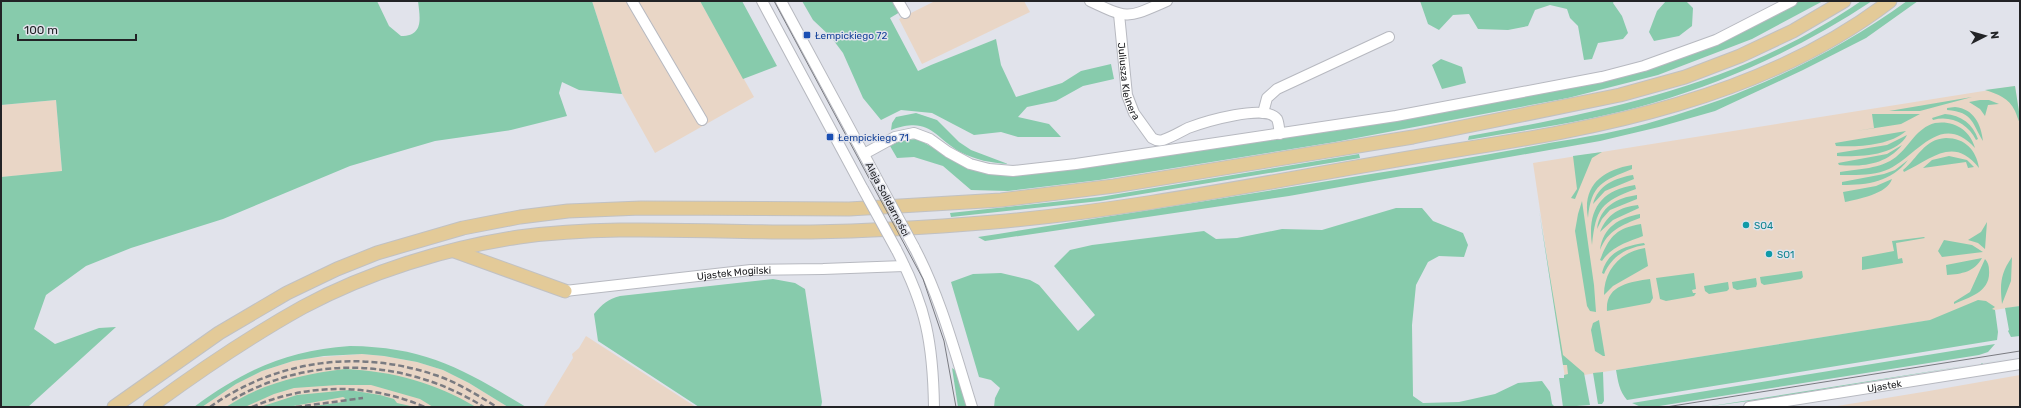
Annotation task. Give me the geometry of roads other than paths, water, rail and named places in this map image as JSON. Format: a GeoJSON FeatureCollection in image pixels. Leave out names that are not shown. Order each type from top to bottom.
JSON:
{"type":"FeatureCollection","features":[{"type":"Feature","properties":{"kind":"main road"},"geometry":{"type":"LineString","coordinates":[[114,407],[219,333],[288,293],[337,268],[377,253],[463,228],[520,217],[568,211],[641,208],[857,209],[1001,200],[1122,185],[1413,137],[1628,93],[1694,74],[1740,56],[1793,31],[1844,1]]}},
{"type":"Feature","properties":{"kind":"main road"},"geometry":{"type":"LineString","coordinates":[[150,407],[250,338],[306,306],[385,272],[454,251],[516,238],[600,230],[810,232],[997,222],[1147,203],[1516,141],[1632,117],[1728,88],[1760,75],[1854,27],[1890,1]]}},
{"type":"Feature","properties":{"kind":"main road"},"geometry":{"type":"LineString","coordinates":[[454,251],[565,291]]}},
{"type":"Feature","properties":{"kind":"street"},"geometry":{"type":"LineString","coordinates":[[632,1],[702,120]]}},
{"type":"Feature","properties":{"kind":"street","name":"Aleja Solidarności"},"geometry":{"type":"LineString","coordinates":[[762,1],[896,249],[919,300],[928,331],[934,368],[934,407]]}},
{"type":"Feature","properties":{"kind":"street","name":"Aleja Solidarności"},"geometry":{"type":"LineString","coordinates":[[781,1],[928,273],[938,299],[972,407]]}},
{"type":"Feature","properties":{"kind":"street"},"geometry":{"type":"LineString","coordinates":[[898,1],[905,13]]}},
{"type":"Feature","properties":{"kind":"street"},"geometry":{"type":"LineString","coordinates":[[1090,1],[1119,14],[1136,14],[1167,1]]}},
{"type":"Feature","properties":{"kind":"street"},"geometry":{"type":"LineString","coordinates":[[864,154],[894,137],[914,133],[930,138],[948,152],[970,164],[989,169],[1013,171],[1076,164],[1421,112],[1602,77],[1640,68],[1716,40],[1792,1]]}},
{"type":"Feature","properties":{"kind":"street","name":"Juliusza Kleinera"},"geometry":{"type":"LineString","coordinates":[[1119,14],[1124,76],[1130,105],[1141,124],[1155,140],[1162,140],[1187,129],[1224,118],[1263,113]]}},
{"type":"Feature","properties":{"kind":"street"},"geometry":{"type":"LineString","coordinates":[[1280,134],[1277,119],[1263,113],[1267,98],[1277,88],[1390,37]]}},
{"type":"Feature","properties":{"kind":"street","name":"Ujastek Mogilski"},"geometry":{"type":"LineString","coordinates":[[565,291],[751,270],[904,266]]}},
{"type":"Feature","properties":{"kind":"street","name":"Ujastek"},"geometry":{"type":"LineString","coordinates":[[1749,407],[2020,364]]}},
{"type":"Feature","properties":{"kind":"tram line"},"geometry":{"type":"LineString","coordinates":[[774,1],[923,279],[944,341],[956,407]]}},
{"type":"Feature","properties":{"kind":"tram line"},"geometry":{"type":"LineString","coordinates":[[1666,407],[2020,351]]}},
{"type":"Feature","properties":{"kind":"railway"},"geometry":{"type":"LineString","coordinates":[[210,407],[236,391],[262,379],[290,369],[348,361],[377,362],[406,367],[435,375],[459,385],[497,407]]}},
{"type":"Feature","properties":{"kind":"railway"},"geometry":{"type":"LineString","coordinates":[[232,400],[263,385],[294,375],[327,369],[359,368],[392,371],[423,379],[454,391],[484,407]]}},
{"type":"Feature","properties":{"kind":"railway"},"geometry":{"type":"LineString","coordinates":[[252,407],[273,399],[295,394],[317,390],[338,389],[360,390],[382,394],[404,399],[425,407]]}},
{"type":"Feature","properties":{"kind":"railway"},"geometry":{"type":"LineString","coordinates":[[296,407],[363,398]]}},
{"type":"Feature","properties":{"kind":"place","name":"Łempickiego 72"},"geometry":{"type":"Point","coordinates":[807,35]}},
{"type":"Feature","properties":{"kind":"place","name":"Łempickiego 71"},"geometry":{"type":"Point","coordinates":[830,137]}},
{"type":"Feature","properties":{"kind":"place","name":"SO4"},"geometry":{"type":"Point","coordinates":[1746,225]}},
{"type":"Feature","properties":{"kind":"place","name":"SO1"},"geometry":{"type":"Point","coordinates":[1769,254]}}]}
